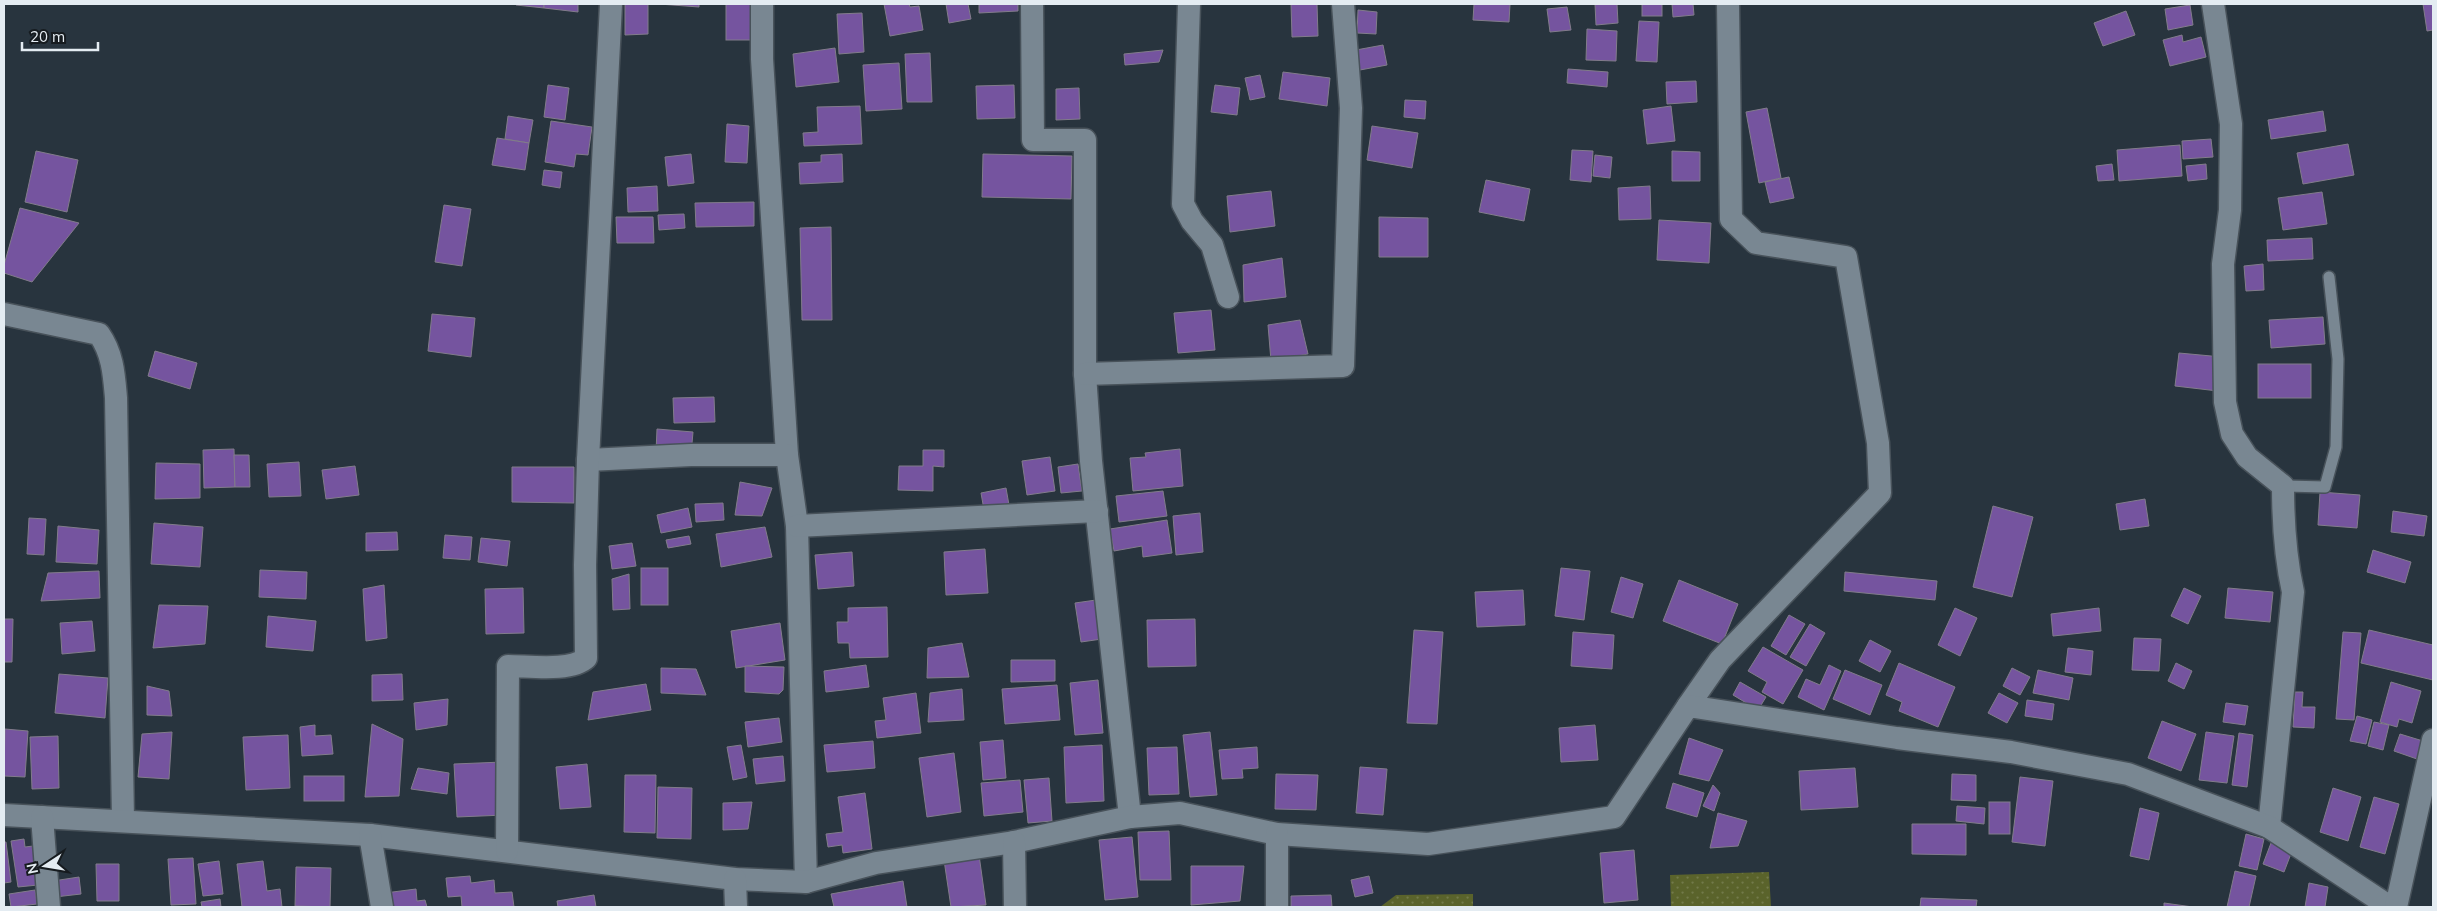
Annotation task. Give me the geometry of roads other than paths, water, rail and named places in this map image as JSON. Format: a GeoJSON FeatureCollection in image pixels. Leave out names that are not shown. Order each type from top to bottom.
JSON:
{"type":"FeatureCollection","features":[{"type":"Feature","properties":{"kind":"street"},"geometry":{"type":"LineString","coordinates":[[507,851],[508,666],[570,666],[580,664],[586,658],[585,565],[588,460],[611,4]]}},
{"type":"Feature","properties":{"kind":"street"},"geometry":{"type":"LineString","coordinates":[[762,4],[762,59],[787,455],[797,526],[806,882]]}},
{"type":"Feature","properties":{"kind":"street"},"geometry":{"type":"LineString","coordinates":[[1032,4],[1033,140],[1085,140],[1085,374],[1091,461],[1130,817]]}},
{"type":"Feature","properties":{"kind":"street"},"geometry":{"type":"LineString","coordinates":[[1189,4],[1183,204],[1192,221],[1212,245],[1228,297]]}},
{"type":"Feature","properties":{"kind":"street"},"geometry":{"type":"LineString","coordinates":[[1085,374],[1343,366],[1351,108],[1343,4]]}},
{"type":"Feature","properties":{"kind":"street"},"geometry":{"type":"LineString","coordinates":[[4,816],[123,820],[370,835],[735,879],[806,882],[876,863],[1014,842],[1130,817],[1180,813],[1276,834],[1428,844],[1614,817],[1720,660],[1880,493],[1878,443],[1846,257],[1756,243],[1731,219],[1728,4]]}},
{"type":"Feature","properties":{"kind":"street"},"geometry":{"type":"LineString","coordinates":[[2213,4],[2231,124],[2230,210],[2223,264],[2225,402],[2232,434],[2246,457],[2283,486],[2286,560],[2293,592],[2269,827]]}},
{"type":"Feature","properties":{"kind":"street"},"geometry":{"type":"LineString","coordinates":[[4,314],[99,334],[107,346],[112,363],[116,398],[123,820]]}},
{"type":"Feature","properties":{"kind":"street"},"geometry":{"type":"LineString","coordinates":[[588,460],[691,454],[787,455]]}},
{"type":"Feature","properties":{"kind":"street"},"geometry":{"type":"LineString","coordinates":[[797,526],[1097,511]]}},
{"type":"Feature","properties":{"kind":"street"},"geometry":{"type":"LineString","coordinates":[[1688,706],[1898,738],[2011,752],[2128,774],[2269,827],[2390,907]]}},
{"type":"Feature","properties":{"kind":"street"},"geometry":{"type":"LineString","coordinates":[[2396,907],[2433,740]]}},
{"type":"Feature","properties":{"kind":"street"},"geometry":{"type":"LineString","coordinates":[[42,818],[49,907]]}},
{"type":"Feature","properties":{"kind":"street"},"geometry":{"type":"LineString","coordinates":[[1276,834],[1277,907]]}},
{"type":"Feature","properties":{"kind":"street"},"geometry":{"type":"LineString","coordinates":[[370,835],[382,907]]}},
{"type":"Feature","properties":{"kind":"street"},"geometry":{"type":"LineString","coordinates":[[1014,842],[1015,907]]}},
{"type":"Feature","properties":{"kind":"street"},"geometry":{"type":"LineString","coordinates":[[735,879],[736,907]]}},
{"type":"Feature","properties":{"kind":"lane"},"geometry":{"type":"LineString","coordinates":[[2283,486],[2325,487],[2336,447],[2338,359],[2329,277]]}}]}
